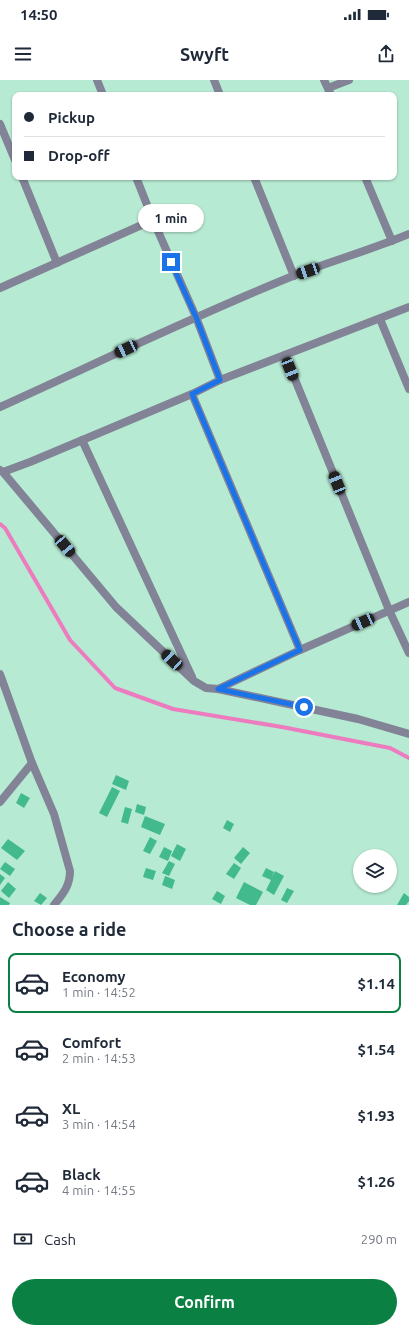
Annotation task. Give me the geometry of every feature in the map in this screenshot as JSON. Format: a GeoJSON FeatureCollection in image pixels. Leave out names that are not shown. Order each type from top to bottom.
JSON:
{"type":"FeatureCollection","features":[{"type":"Feature","properties":{"kind":"street"},"geometry":{"type":"LineString","coordinates":[[97,80],[102,92]]}},
{"type":"Feature","properties":{"kind":"street"},"geometry":{"type":"LineString","coordinates":[[214,80],[219,92]]}},
{"type":"Feature","properties":{"kind":"street"},"geometry":{"type":"LineString","coordinates":[[324,80],[329,92],[349,80]]}},
{"type":"Feature","properties":{"kind":"street"},"geometry":{"type":"LineString","coordinates":[[0,124],[12,153]]}},
{"type":"Feature","properties":{"kind":"street"},"geometry":{"type":"LineString","coordinates":[[23,180],[57,263]]}},
{"type":"Feature","properties":{"kind":"street"},"geometry":{"type":"LineString","coordinates":[[137,180],[153,220],[196,317],[220,380]]}},
{"type":"Feature","properties":{"kind":"street"},"geometry":{"type":"LineString","coordinates":[[255,180],[294,276]]}},
{"type":"Feature","properties":{"kind":"street"},"geometry":{"type":"LineString","coordinates":[[366,180],[392,241]]}},
{"type":"Feature","properties":{"kind":"street"},"geometry":{"type":"LineString","coordinates":[[0,288],[153,220]]}},
{"type":"Feature","properties":{"kind":"street"},"geometry":{"type":"LineString","coordinates":[[0,407],[196,317],[294,276],[409,234]]}},
{"type":"Feature","properties":{"kind":"street"},"geometry":{"type":"LineString","coordinates":[[409,307],[220,380],[192,394],[82,440],[1,471],[116,607],[194,681],[206,688],[218,689],[358,719],[409,734]]}},
{"type":"Feature","properties":{"kind":"street"},"geometry":{"type":"LineString","coordinates":[[380,319],[409,389]]}},
{"type":"Feature","properties":{"kind":"street"},"geometry":{"type":"LineString","coordinates":[[285,355],[388,610],[409,653]]}},
{"type":"Feature","properties":{"kind":"street"},"geometry":{"type":"LineString","coordinates":[[192,394],[300,650]]}},
{"type":"Feature","properties":{"kind":"street"},"geometry":{"type":"LineString","coordinates":[[82,440],[194,681]]}},
{"type":"Feature","properties":{"kind":"street"},"geometry":{"type":"LineString","coordinates":[[218,689],[300,650],[409,602]]}},
{"type":"Feature","properties":{"kind":"street"},"geometry":{"type":"LineString","coordinates":[[0,674],[32,763],[54,814],[70,871],[68,888],[54,905]]}},
{"type":"Feature","properties":{"kind":"street"},"geometry":{"type":"LineString","coordinates":[[0,802],[32,763]]}},
{"type":"Feature","properties":{"kind":"building"},"geometry":{"type":"Polygon","coordinates":[[[116,775],[129,781],[126,790],[112,784],[116,775]]]}},
{"type":"Feature","properties":{"kind":"building"},"geometry":{"type":"Polygon","coordinates":[[[112,787],[120,791],[107,817],[99,813],[112,787]]]}},
{"type":"Feature","properties":{"kind":"building"},"geometry":{"type":"Polygon","coordinates":[[[21,793],[30,798],[24,808],[16,803],[21,793]]]}},
{"type":"Feature","properties":{"kind":"building"},"geometry":{"type":"Polygon","coordinates":[[[137,804],[146,807],[144,815],[135,812],[137,804]]]}},
{"type":"Feature","properties":{"kind":"building"},"geometry":{"type":"Polygon","coordinates":[[[125,807],[132,809],[128,824],[121,822],[125,807]]]}},
{"type":"Feature","properties":{"kind":"building"},"geometry":{"type":"Polygon","coordinates":[[[145,816],[165,824],[160,835],[141,827],[145,816]]]}},
{"type":"Feature","properties":{"kind":"building"},"geometry":{"type":"Polygon","coordinates":[[[227,820],[234,824],[230,832],[223,828],[227,820]]]}},
{"type":"Feature","properties":{"kind":"building"},"geometry":{"type":"Polygon","coordinates":[[[150,837],[157,841],[150,854],[143,851],[150,837]]]}},
{"type":"Feature","properties":{"kind":"building"},"geometry":{"type":"Polygon","coordinates":[[[8,839],[25,851],[17,860],[1,848],[8,839]]]}},
{"type":"Feature","properties":{"kind":"building"},"geometry":{"type":"Polygon","coordinates":[[[177,844],[186,849],[180,861],[171,856],[177,844]]]}},
{"type":"Feature","properties":{"kind":"building"},"geometry":{"type":"Polygon","coordinates":[[[164,847],[172,851],[168,861],[159,857],[164,847]]]}},
{"type":"Feature","properties":{"kind":"building"},"geometry":{"type":"Polygon","coordinates":[[[243,847],[250,853],[241,864],[234,858],[243,847]]]}},
{"type":"Feature","properties":{"kind":"building"},"geometry":{"type":"Polygon","coordinates":[[[169,861],[175,864],[169,876],[162,873],[169,861]]]}},
{"type":"Feature","properties":{"kind":"building"},"geometry":{"type":"Polygon","coordinates":[[[5,862],[15,869],[10,876],[0,869],[5,862]]]}},
{"type":"Feature","properties":{"kind":"building"},"geometry":{"type":"Polygon","coordinates":[[[234,863],[241,868],[234,879],[226,874],[234,863]]]}},
{"type":"Feature","properties":{"kind":"building"},"geometry":{"type":"Polygon","coordinates":[[[146,868],[156,871],[153,880],[143,877],[146,868]]]}},
{"type":"Feature","properties":{"kind":"building"},"geometry":{"type":"Polygon","coordinates":[[[266,868],[274,872],[272,877],[275,871],[284,876],[274,895],[266,890],[271,880],[262,876],[266,868]]]}},
{"type":"Feature","properties":{"kind":"building"},"geometry":{"type":"Polygon","coordinates":[[[0,874],[5,878],[0,885],[0,874]]]}},
{"type":"Feature","properties":{"kind":"building"},"geometry":{"type":"Polygon","coordinates":[[[165,876],[175,880],[172,889],[162,885],[165,876]]]}},
{"type":"Feature","properties":{"kind":"building"},"geometry":{"type":"Polygon","coordinates":[[[8,882],[16,889],[9,898],[1,891],[8,882]]]}},
{"type":"Feature","properties":{"kind":"building"},"geometry":{"type":"Polygon","coordinates":[[[244,882],[263,892],[256,905],[250,905],[236,898],[244,882]]]}},
{"type":"Feature","properties":{"kind":"building"},"geometry":{"type":"Polygon","coordinates":[[[287,888],[294,891],[287,903],[281,900],[287,888]]]}},
{"type":"Feature","properties":{"kind":"building"},"geometry":{"type":"Polygon","coordinates":[[[217,891],[225,896],[221,904],[212,899],[217,891]]]}},
{"type":"Feature","properties":{"kind":"building"},"geometry":{"type":"Polygon","coordinates":[[[40,893],[47,898],[41,905],[34,901],[40,893]]]}},
{"type":"Feature","properties":{"kind":"building"},"geometry":{"type":"Polygon","coordinates":[[[404,893],[409,897],[409,901],[406,905],[397,905],[404,893]]]}},
{"type":"Feature","properties":{"kind":"building"},"geometry":{"type":"Polygon","coordinates":[[[0,897],[10,903],[9,905],[0,905],[0,897]]]}},
{"type":"Feature","properties":{"kind":"waterway"},"geometry":{"type":"LineString","coordinates":[[0,524],[5,528],[70,640],[115,688],[173,709],[282,727],[390,748],[409,758]]}},
{"type":"Feature","properties":{"kind":"route"},"geometry":{"type":"LineString","coordinates":[[171,262],[196,317],[220,380],[192,394],[300,650],[218,689],[304,707]]}}]}
